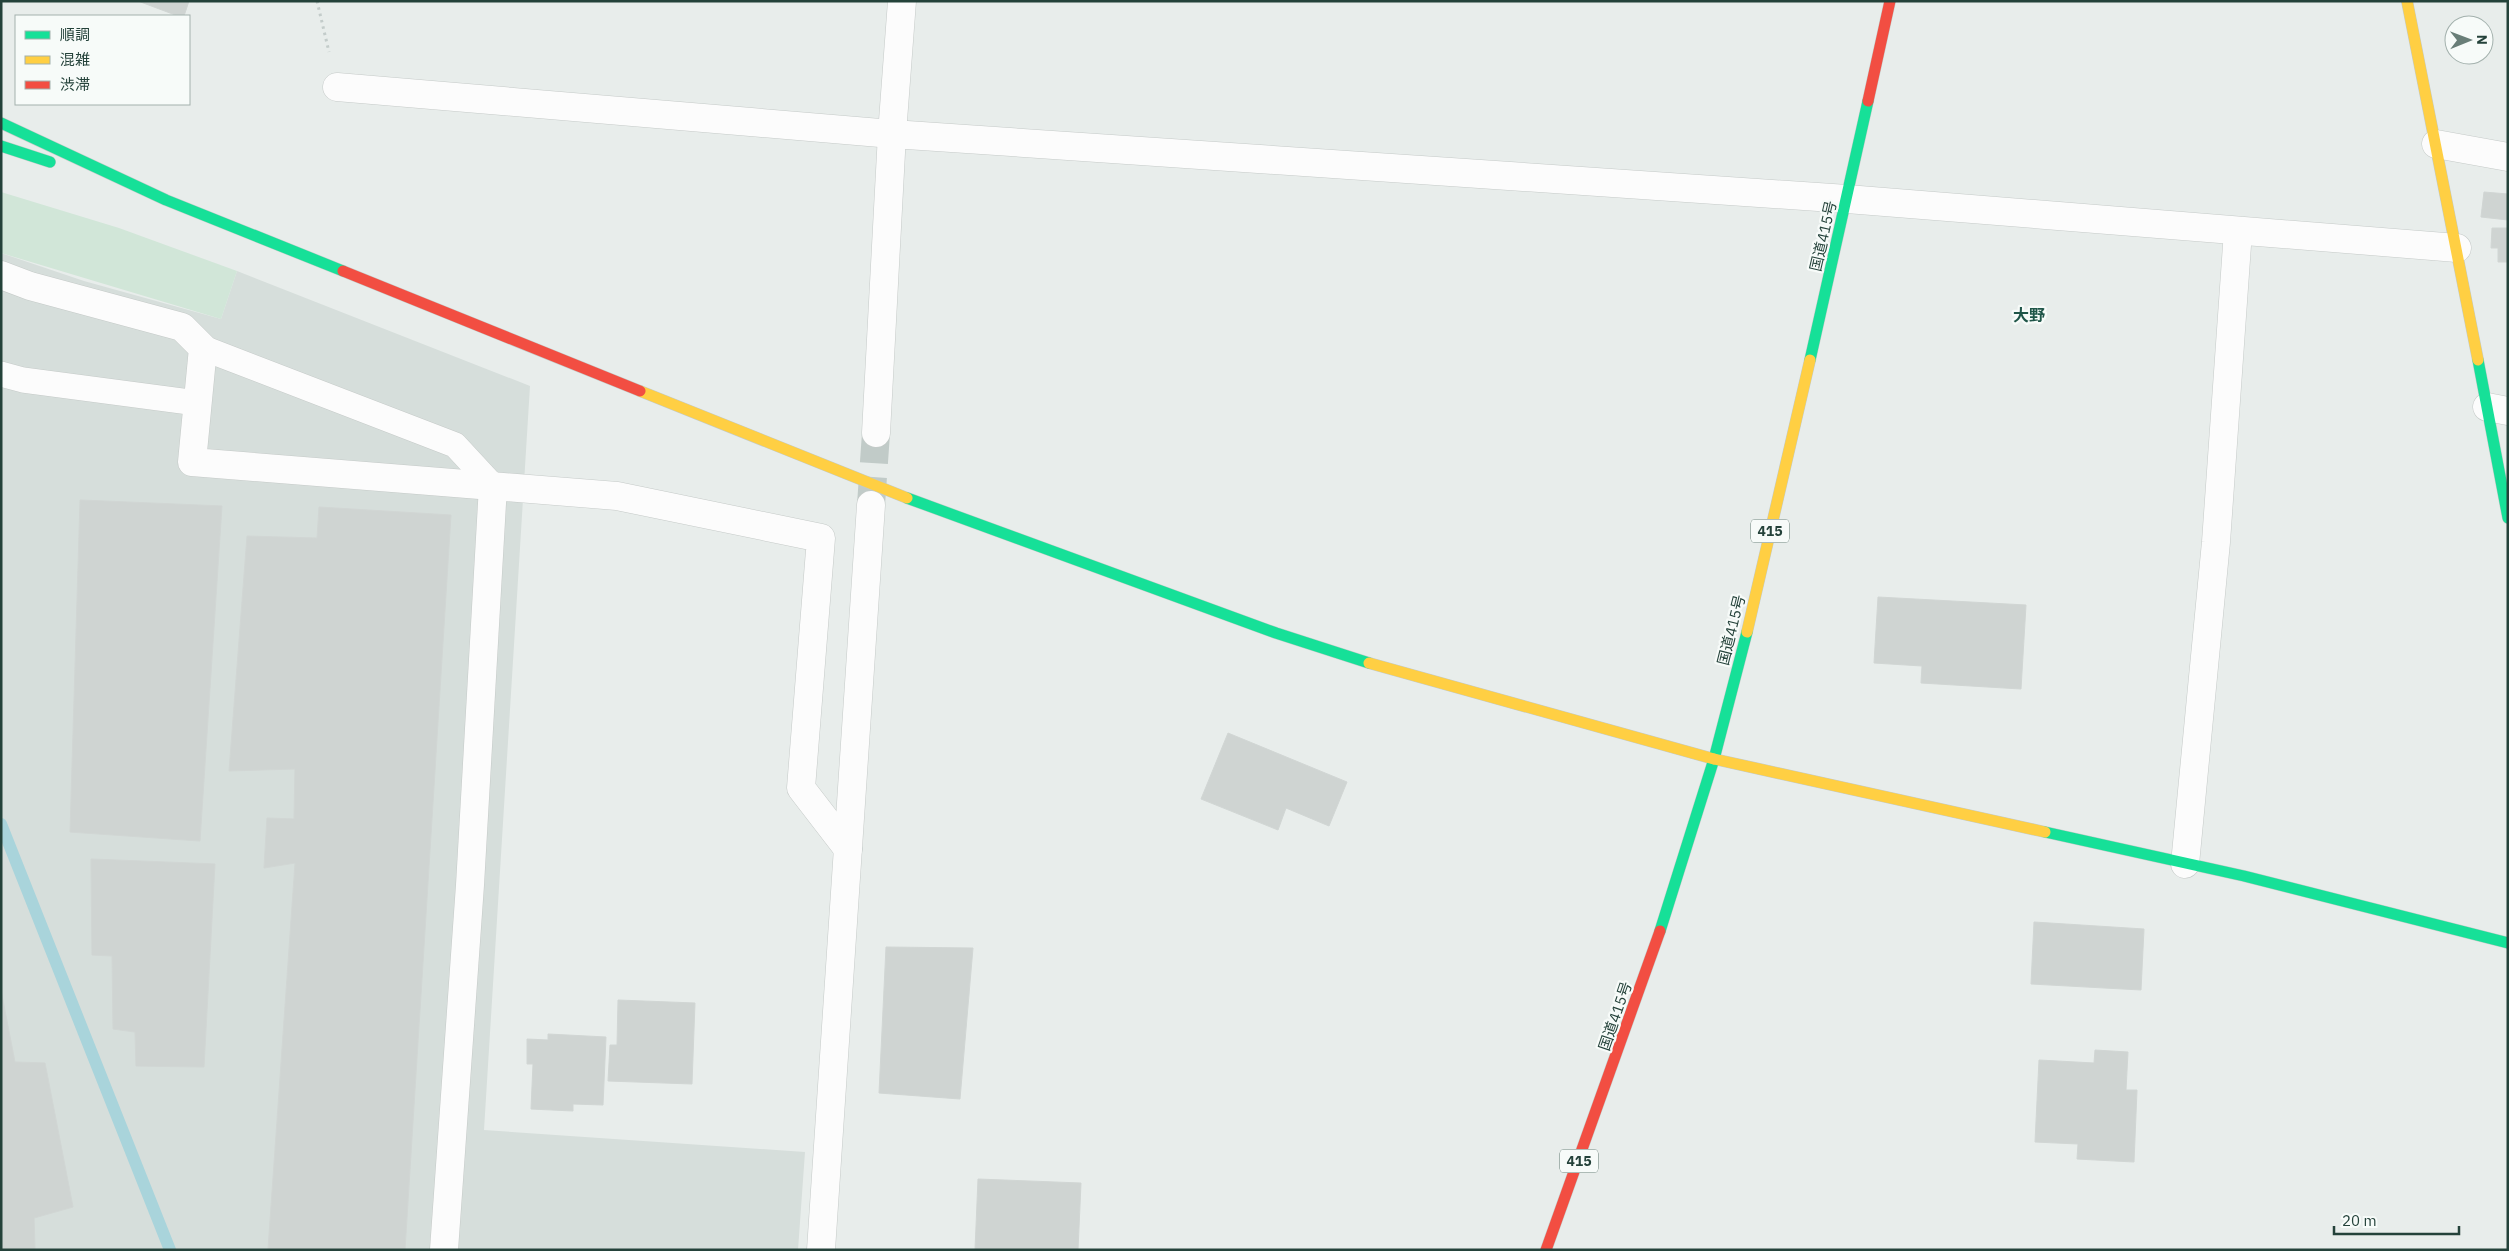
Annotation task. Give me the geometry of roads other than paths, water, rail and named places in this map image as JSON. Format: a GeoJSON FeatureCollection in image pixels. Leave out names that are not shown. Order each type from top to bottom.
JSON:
{"type":"FeatureCollection","features":[{"type":"Feature","properties":{"kind":"main road","name":"国道415号"},"geometry":{"type":"LineString","coordinates":[[1546,1250],[1611,1073],[1672,894],[1714,759],[1748,626],[1847,199],[1890,1]]}},
{"type":"Feature","properties":{"kind":"main road"},"geometry":{"type":"LineString","coordinates":[[2407,1],[2457,248],[2497,409],[2508,518]]}},
{"type":"Feature","properties":{"kind":"main road"},"geometry":{"type":"LineString","coordinates":[[1,123],[166,200],[929,508],[1276,633],[1400,673],[1714,759],[2244,876],[2508,943]]}},
{"type":"Feature","properties":{"kind":"main road"},"geometry":{"type":"LineString","coordinates":[[1,146],[166,200]]}},
{"type":"Feature","properties":{"kind":"street"},"geometry":{"type":"LineString","coordinates":[[876,433],[892,134],[902,1]]}},
{"type":"Feature","properties":{"kind":"street"},"geometry":{"type":"LineString","coordinates":[[337,87],[892,134],[1847,199],[2457,248]]}},
{"type":"Feature","properties":{"kind":"street"},"geometry":{"type":"LineString","coordinates":[[2436,144],[2508,157]]}},
{"type":"Feature","properties":{"kind":"street"},"geometry":{"type":"LineString","coordinates":[[2185,864],[2216,542],[2238,231]]}},
{"type":"Feature","properties":{"kind":"street"},"geometry":{"type":"LineString","coordinates":[[1,275],[30,286],[182,327],[203,348],[192,462],[617,496],[821,538],[801,788],[848,849]]}},
{"type":"Feature","properties":{"kind":"street"},"geometry":{"type":"LineString","coordinates":[[444,1250],[470,885],[493,486]]}},
{"type":"Feature","properties":{"kind":"street"},"geometry":{"type":"LineString","coordinates":[[821,1250],[871,505]]}},
{"type":"Feature","properties":{"kind":"lane"},"geometry":{"type":"LineString","coordinates":[[203,348],[455,445],[493,486]]}},
{"type":"Feature","properties":{"kind":"lane"},"geometry":{"type":"LineString","coordinates":[[1,374],[23,380],[198,403]]}},
{"type":"Feature","properties":{"kind":"waterway"},"geometry":{"type":"LineString","coordinates":[[1,824],[170,1250]]}},
{"type":"Feature","properties":{"kind":"tunnel"},"geometry":{"type":"LineString","coordinates":[[871,505],[876,433]]}},
{"type":"Feature","properties":{"kind":"district","name":"大野"},"geometry":{"type":"Point","coordinates":[2029,315]}}]}
